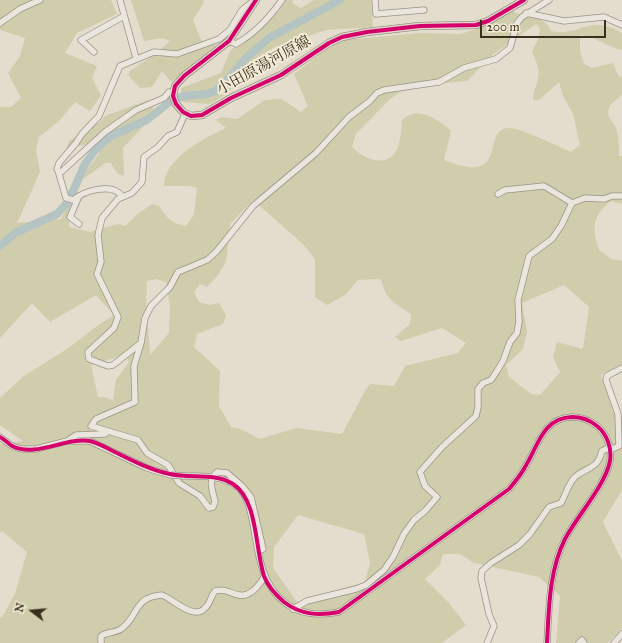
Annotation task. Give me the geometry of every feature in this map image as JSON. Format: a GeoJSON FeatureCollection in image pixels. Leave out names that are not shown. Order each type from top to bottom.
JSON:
{"type":"FeatureCollection","features":[{"type":"Feature","properties":{"kind":"main road"},"geometry":{"type":"LineString","coordinates":[[185,114],[176,104],[173,94],[175,86],[184,76],[229,41],[255,0]]}},
{"type":"Feature","properties":{"kind":"main road","name":"小田原湯河原線"},"geometry":{"type":"LineString","coordinates":[[185,114],[195,116],[210,111],[231,98],[281,75],[342,37],[367,32],[420,26],[476,25],[493,18],[524,0]]}},
{"type":"Feature","properties":{"kind":"street"},"geometry":{"type":"LineString","coordinates":[[0,23],[20,9],[40,0]]}},
{"type":"Feature","properties":{"kind":"street"},"geometry":{"type":"LineString","coordinates":[[120,0],[136,58]]}},
{"type":"Feature","properties":{"kind":"street"},"geometry":{"type":"LineString","coordinates":[[122,196],[118,192],[108,189],[85,192],[73,200],[66,198],[57,169],[59,163],[76,143],[84,130],[99,116],[120,66],[136,58],[154,52],[177,54],[219,39],[230,30],[242,10],[255,0]]}},
{"type":"Feature","properties":{"kind":"street"},"geometry":{"type":"LineString","coordinates":[[229,41],[236,44],[244,39],[282,0]]}},
{"type":"Feature","properties":{"kind":"street"},"geometry":{"type":"LineString","coordinates":[[375,0],[376,14],[424,10]]}},
{"type":"Feature","properties":{"kind":"street"},"geometry":{"type":"LineString","coordinates":[[213,477],[211,488],[216,502],[211,508],[200,496],[180,483],[168,465],[147,453],[138,440],[91,426],[92,422],[135,402],[134,366],[141,343],[142,328],[148,312],[156,301],[166,293],[178,272],[207,260],[216,252],[253,206],[316,153],[349,117],[370,101],[377,93],[384,90],[439,82],[464,68],[496,59],[510,48],[517,23],[526,13],[549,0]]}},
{"type":"Feature","properties":{"kind":"street"},"geometry":{"type":"LineString","coordinates":[[526,13],[564,21],[604,17],[622,25]]}},
{"type":"Feature","properties":{"kind":"street"},"geometry":{"type":"LineString","coordinates":[[94,52],[81,40],[124,16]]}},
{"type":"Feature","properties":{"kind":"street"},"geometry":{"type":"LineString","coordinates":[[59,174],[91,144],[136,110],[164,98],[169,92],[173,94]]}},
{"type":"Feature","properties":{"kind":"street"},"geometry":{"type":"LineString","coordinates":[[141,343],[113,365],[108,366],[89,359],[88,352],[114,328],[118,317],[97,274],[100,264],[99,237],[101,222],[106,211],[122,196],[132,192],[142,182],[144,157],[146,153],[158,147],[168,136],[177,132],[185,114]]}},
{"type":"Feature","properties":{"kind":"street"},"geometry":{"type":"LineString","coordinates":[[498,194],[505,190],[544,186],[572,203]]}},
{"type":"Feature","properties":{"kind":"street"},"geometry":{"type":"LineString","coordinates":[[79,196],[70,217],[79,224]]}},
{"type":"Feature","properties":{"kind":"street"},"geometry":{"type":"LineString","coordinates":[[293,609],[307,601],[326,595],[356,590],[366,585],[384,570],[393,557],[404,534],[437,497],[425,486],[420,472],[442,447],[476,416],[478,407],[478,389],[483,383],[491,380],[497,371],[510,342],[517,333],[519,322],[518,300],[529,256],[552,239],[561,226],[572,203],[585,198],[604,199],[612,196],[622,196]]}},
{"type":"Feature","properties":{"kind":"street"},"geometry":{"type":"LineString","coordinates":[[487,643],[494,626],[489,614],[481,578],[483,570],[519,545],[530,534],[549,507],[561,502],[568,487],[576,477],[593,468],[600,459],[602,451],[619,446],[618,414],[606,380],[607,376],[622,368]]}},
{"type":"Feature","properties":{"kind":"street"},"geometry":{"type":"LineString","coordinates":[[0,437],[12,446],[21,449],[36,449],[67,441],[82,440],[98,443],[147,468],[171,475],[213,477],[229,482],[240,489],[245,496],[251,514],[264,576],[270,588],[293,609],[310,614],[339,612],[509,489],[526,466],[543,432],[554,421],[577,417],[591,422],[603,433],[610,449],[607,470],[577,517],[558,553],[552,576],[547,643]]}},
{"type":"Feature","properties":{"kind":"street"},"geometry":{"type":"LineString","coordinates":[[67,441],[74,436],[105,434],[107,432]]}},
{"type":"Feature","properties":{"kind":"street"},"geometry":{"type":"LineString","coordinates":[[100,643],[101,636],[122,628],[129,622],[134,610],[148,598],[162,595],[190,611],[201,611],[205,609],[215,591],[220,590],[240,596],[245,595],[252,592],[264,576]]}},
{"type":"Feature","properties":{"kind":"street"},"geometry":{"type":"LineString","coordinates":[[614,643],[622,634]]}},
{"type":"Feature","properties":{"kind":"street"},"geometry":{"type":"LineString","coordinates":[[579,643],[582,640],[584,643]]}},
{"type":"Feature","properties":{"kind":"shaded area"},"geometry":{"type":"Polygon","coordinates":[[[0,0],[111,0],[117,14],[77,33],[65,53],[97,66],[92,78],[101,95],[90,111],[75,102],[59,121],[39,137],[36,150],[40,172],[17,223],[61,219],[84,173],[99,154],[99,142],[66,148],[69,141],[100,122],[105,116],[148,100],[156,113],[123,148],[124,176],[118,174],[110,162],[104,164],[83,179],[68,212],[69,227],[90,232],[118,224],[125,226],[139,213],[152,204],[159,206],[167,217],[173,222],[186,226],[194,215],[197,188],[189,186],[164,186],[166,176],[178,158],[197,143],[226,128],[216,120],[221,117],[237,119],[265,100],[281,99],[301,112],[308,106],[294,74],[327,49],[346,40],[420,33],[461,34],[488,25],[513,11],[518,14],[534,17],[543,21],[551,31],[561,32],[592,25],[601,25],[611,27],[622,33],[622,50],[611,47],[591,37],[580,35],[580,51],[584,64],[592,68],[613,63],[619,77],[622,76],[622,95],[611,104],[608,113],[616,128],[619,156],[622,156],[622,204],[611,201],[604,207],[597,218],[594,229],[599,250],[611,259],[622,261],[622,365],[601,375],[613,411],[622,421],[622,490],[603,522],[622,561],[622,628],[608,643],[556,643],[560,596],[539,577],[474,563],[460,554],[443,554],[440,565],[425,579],[449,603],[466,625],[442,643],[0,643],[0,617],[2,617],[15,594],[27,552],[2,531],[0,533],[0,444],[23,441],[0,425],[0,398],[24,376],[70,347],[114,315],[96,295],[50,322],[32,303],[0,338],[0,107],[11,107],[21,98],[8,73],[20,56],[25,38],[0,30],[0,0]],[[536,24],[495,53],[467,81],[422,85],[402,91],[390,99],[356,134],[352,147],[368,158],[381,161],[387,160],[398,148],[402,120],[415,114],[428,115],[451,131],[444,160],[465,166],[478,167],[486,162],[491,155],[496,138],[500,131],[508,128],[530,134],[571,152],[580,145],[573,114],[563,96],[559,82],[539,100],[533,100],[539,72],[532,51],[538,40],[540,28],[536,24]],[[253,200],[230,224],[226,262],[218,275],[207,287],[200,284],[194,292],[199,302],[209,305],[219,303],[226,315],[223,324],[197,334],[194,347],[220,371],[219,406],[231,427],[240,429],[260,439],[296,428],[342,434],[366,389],[371,384],[394,386],[405,366],[458,353],[466,343],[442,328],[401,341],[395,337],[410,324],[411,314],[400,307],[388,296],[385,292],[381,279],[358,280],[345,295],[327,305],[315,297],[315,259],[304,245],[253,200]],[[157,279],[147,281],[146,301],[150,355],[169,333],[170,307],[166,282],[157,279]],[[564,285],[522,303],[527,331],[523,349],[506,365],[509,377],[531,394],[540,395],[560,372],[553,357],[557,342],[583,349],[589,307],[564,285]],[[125,353],[115,358],[91,365],[98,397],[113,400],[116,380],[129,362],[125,353]],[[298,515],[274,547],[273,568],[297,602],[365,582],[370,563],[364,534],[298,515]]]}},
{"type":"Feature","properties":{"kind":"shaded area"},"geometry":{"type":"Polygon","coordinates":[[[131,0],[203,0],[204,2],[193,20],[201,40],[216,45],[171,82],[162,71],[152,87],[140,88],[128,75],[130,71],[156,54],[170,41],[163,38],[144,41],[131,0]]]}},
{"type":"Feature","properties":{"kind":"shaded area"},"geometry":{"type":"Polygon","coordinates":[[[285,0],[293,0],[292,3],[301,8],[314,0],[371,0],[373,27],[326,30],[273,48],[250,62],[228,93],[210,104],[182,102],[181,88],[221,73],[230,51],[280,10],[285,0]]]}},
{"type":"Feature","properties":{"kind":"waterway"},"geometry":{"type":"LineString","coordinates":[[0,246],[15,233],[57,214],[68,202],[85,164],[96,149],[111,136],[147,120],[172,100],[184,96],[207,94],[215,91],[228,79],[247,57],[269,38],[340,0]]}},
{"type":"Feature","properties":{"kind":"cycle path"},"geometry":{"type":"LineString","coordinates":[[256,0],[229,41],[184,76],[175,86],[173,96],[176,104],[183,112],[191,116],[202,115],[231,98],[281,75],[329,43],[342,37],[367,32],[420,26],[476,25],[488,21],[524,0]]}},
{"type":"Feature","properties":{"kind":"cycle path"},"geometry":{"type":"LineString","coordinates":[[0,437],[12,446],[31,450],[71,442],[90,441],[137,463],[156,470],[170,474],[210,477],[226,480],[241,491],[247,501],[254,526],[264,576],[275,594],[297,610],[324,614],[339,612],[509,489],[522,473],[542,435],[554,422],[572,417],[585,419],[597,426],[604,433],[609,446],[610,461],[607,471],[597,491],[570,530],[560,551],[551,590],[547,643]]}}]}
